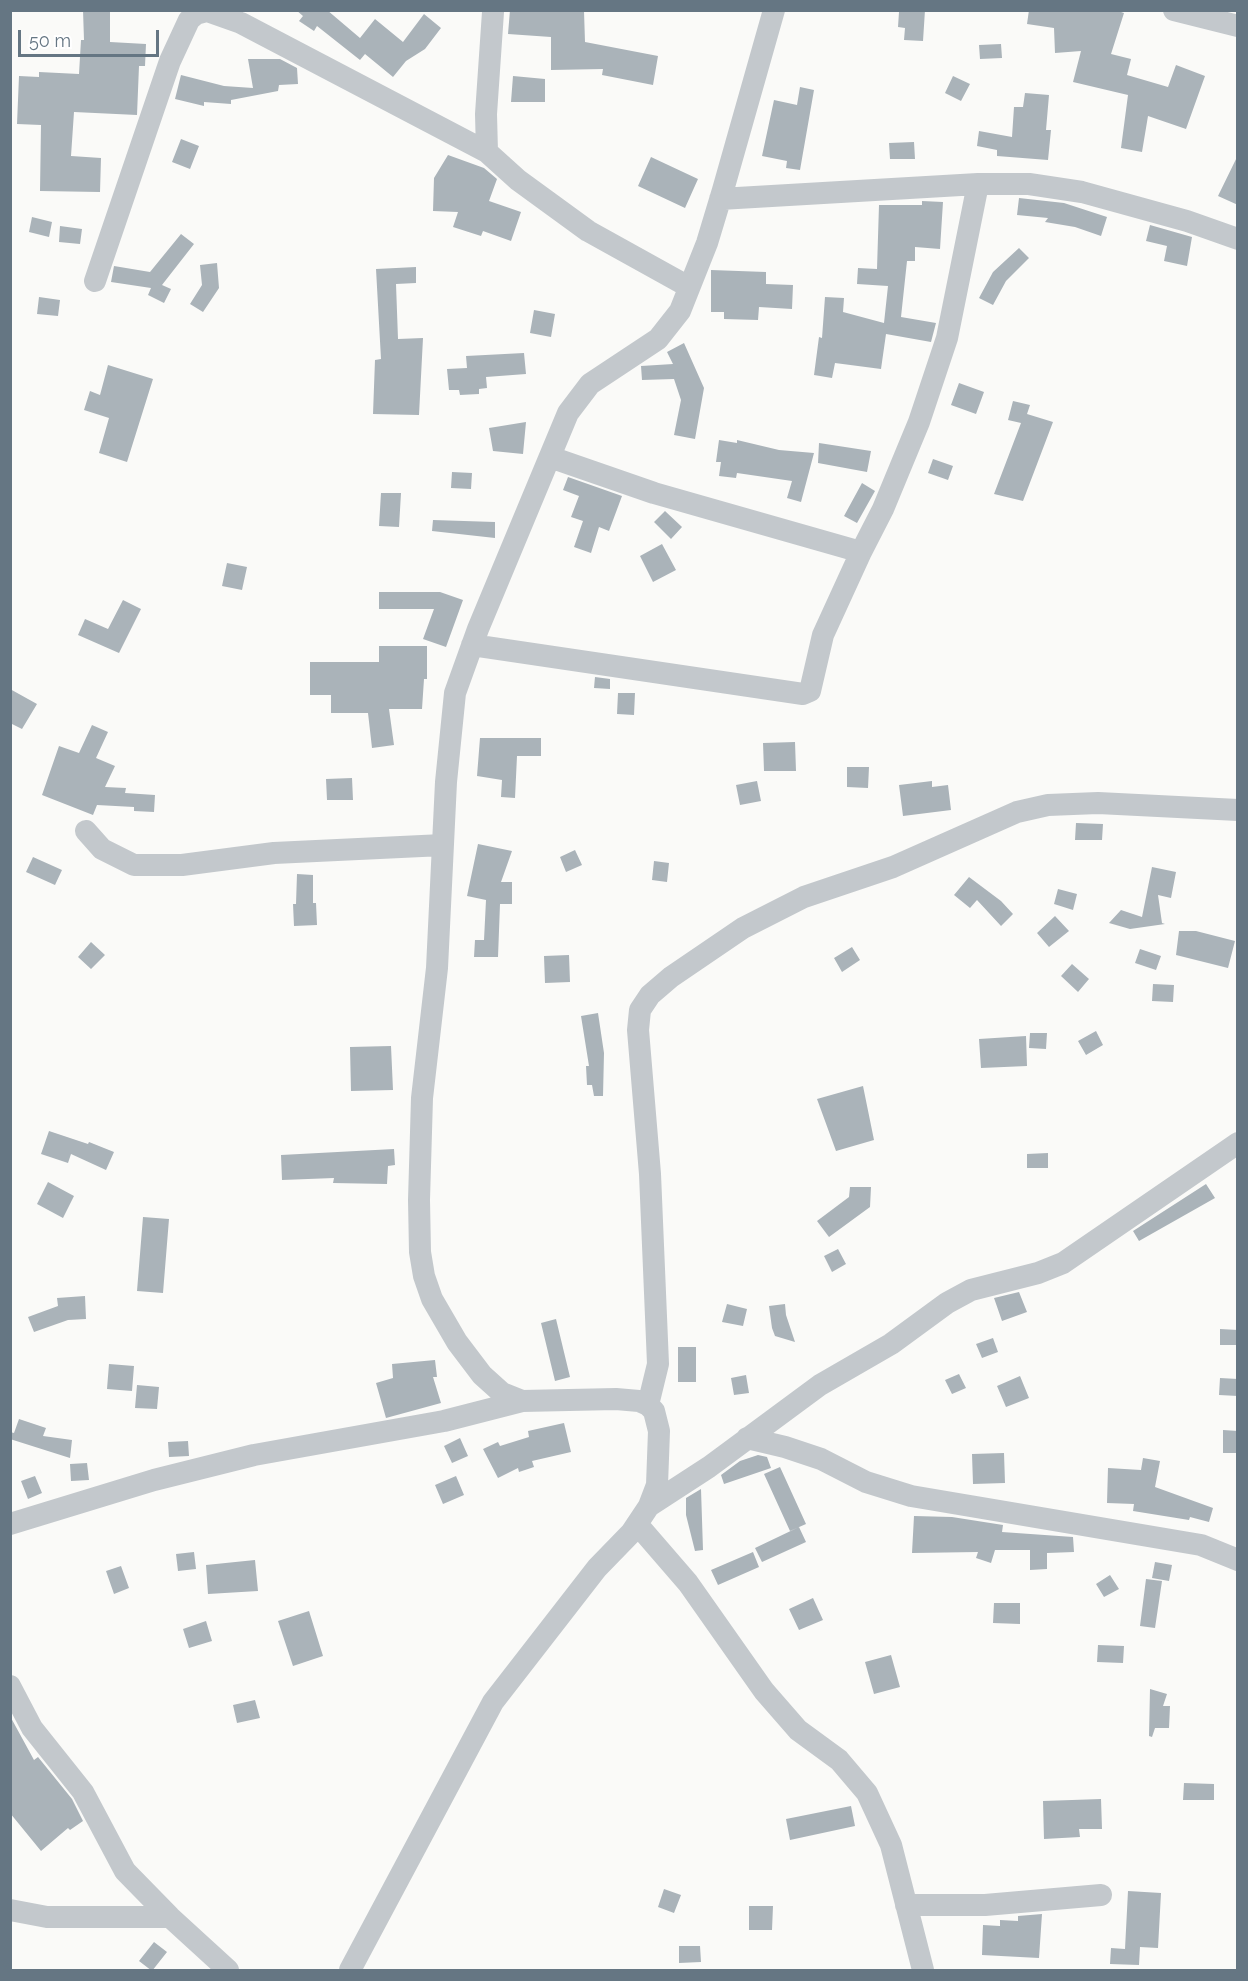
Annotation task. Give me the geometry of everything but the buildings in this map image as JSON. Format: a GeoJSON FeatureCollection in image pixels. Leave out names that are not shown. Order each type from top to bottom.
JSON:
{"type":"FeatureCollection","features":[{"type":"Feature","properties":{"kind":"street"},"geometry":{"type":"LineString","coordinates":[[522,1401],[502,1393],[482,1375],[457,1342],[432,1299],[420,1252],[422,1098],[437,968],[443,845],[455,693],[472,645],[568,413],[578,396],[600,375],[645,349],[663,334],[680,311],[720,199],[774,10]]}},
{"type":"Feature","properties":{"kind":"street"},"geometry":{"type":"LineString","coordinates":[[1174,10],[1238,26]]}},
{"type":"Feature","properties":{"kind":"street"},"geometry":{"type":"LineString","coordinates":[[95,280],[170,61],[189,20],[196,14],[207,11],[241,23],[487,152],[518,180],[588,231],[689,287]]}},
{"type":"Feature","properties":{"kind":"street"},"geometry":{"type":"LineString","coordinates":[[487,152],[486,114],[493,12]]}},
{"type":"Feature","properties":{"kind":"street"},"geometry":{"type":"LineString","coordinates":[[720,199],[978,184],[1029,184],[1082,192],[1187,221],[1238,239]]}},
{"type":"Feature","properties":{"kind":"street"},"geometry":{"type":"LineString","coordinates":[[472,645],[803,694],[810,691],[823,635],[883,509],[919,422],[947,338],[978,184]]}},
{"type":"Feature","properties":{"kind":"street"},"geometry":{"type":"LineString","coordinates":[[550,457],[654,493],[861,552]]}},
{"type":"Feature","properties":{"kind":"street"},"geometry":{"type":"LineString","coordinates":[[648,1405],[658,1364],[650,1174],[638,1030],[640,1010],[650,995],[671,976],[743,928],[804,897],[893,867],[1017,812],[1048,805],[1098,803],[1238,810]]}},
{"type":"Feature","properties":{"kind":"street"},"geometry":{"type":"LineString","coordinates":[[86,831],[102,849],[134,865],[182,865],[274,853],[443,845]]}},
{"type":"Feature","properties":{"kind":"street"},"geometry":{"type":"LineString","coordinates":[[350,1971],[493,1701],[597,1568],[643,1515],[820,1385],[891,1344],[947,1303],[971,1290],[1038,1273],[1063,1263],[1238,1143]]}},
{"type":"Feature","properties":{"kind":"street"},"geometry":{"type":"LineString","coordinates":[[10,1524],[154,1480],[254,1455],[444,1421],[522,1401],[616,1399],[639,1401],[648,1405],[654,1411],[659,1431],[657,1485],[643,1515]]}},
{"type":"Feature","properties":{"kind":"street"},"geometry":{"type":"LineString","coordinates":[[747,1438],[821,1459],[866,1482],[911,1496],[1201,1545],[1238,1560]]}},
{"type":"Feature","properties":{"kind":"street"},"geometry":{"type":"LineString","coordinates":[[643,1515],[764,1691],[798,1730],[839,1761],[867,1793],[891,1845],[923,1971]]}},
{"type":"Feature","properties":{"kind":"street"},"geometry":{"type":"LineString","coordinates":[[10,1686],[32,1728],[83,1792],[125,1871],[228,1971]]}},
{"type":"Feature","properties":{"kind":"street"},"geometry":{"type":"LineString","coordinates":[[906,1905],[985,1905],[1101,1895]]}},
{"type":"Feature","properties":{"kind":"street"},"geometry":{"type":"LineString","coordinates":[[10,1910],[47,1917],[170,1917]]}}]}
